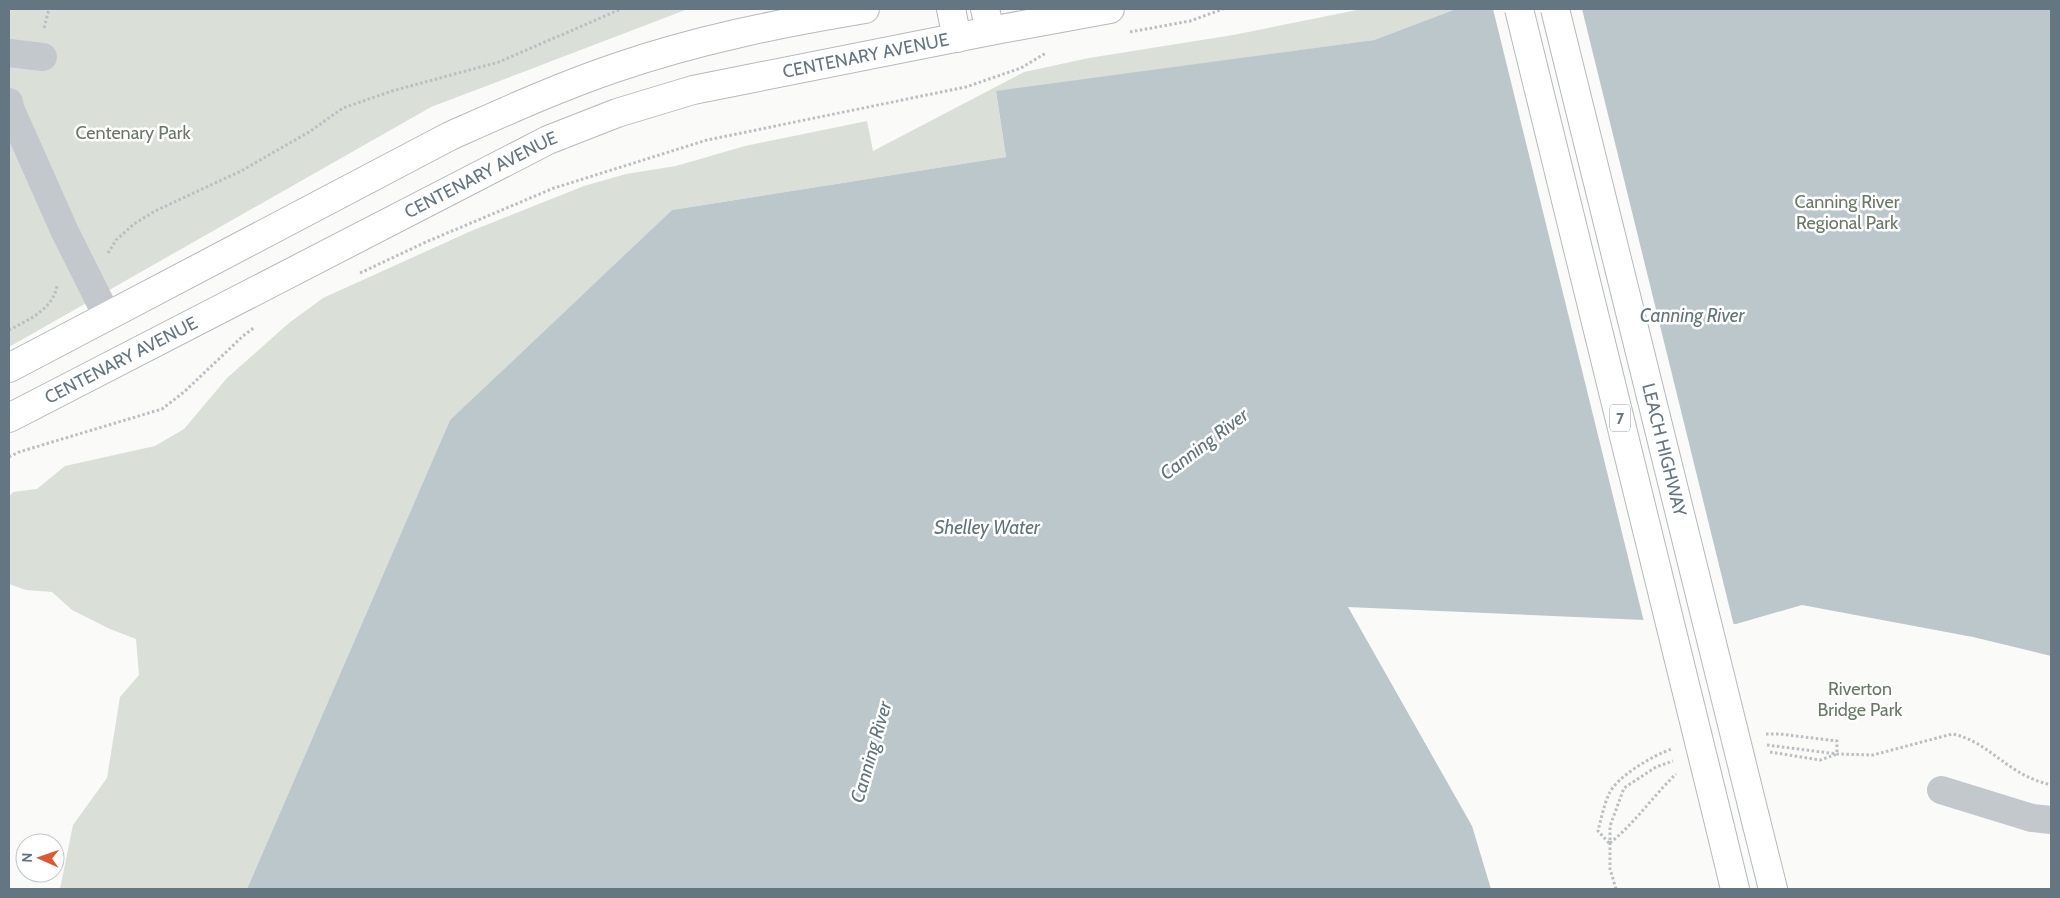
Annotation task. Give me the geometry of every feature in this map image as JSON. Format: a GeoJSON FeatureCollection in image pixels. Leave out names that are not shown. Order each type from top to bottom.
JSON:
{"type":"FeatureCollection","features":[{"type":"Feature","properties":{"kind":"main road"},"geometry":{"type":"LineString","coordinates":[[9,368],[450,136],[522,104],[614,68],[688,45],[832,12],[865,9]]}},
{"type":"Feature","properties":{"kind":"main road"},"geometry":{"type":"LineString","coordinates":[[951,9],[957,38]]}},
{"type":"Feature","properties":{"kind":"main road","name":"CENTENARY AVENUE"},"geometry":{"type":"LineString","coordinates":[[9,418],[548,140],[617,113],[693,90],[957,38],[988,20],[1110,9]]}},
{"type":"Feature","properties":{"kind":"main road","name":"LEACH HIGHWAY"},"geometry":{"type":"LineString","coordinates":[[1519,9],[1735,889]]}},
{"type":"Feature","properties":{"kind":"main road","name":"LEACH HIGHWAY"},"geometry":{"type":"LineString","coordinates":[[1555,9],[1773,889]]}},
{"type":"Feature","properties":{"kind":"street"},"geometry":{"type":"LineString","coordinates":[[9,53],[39,57]]}},
{"type":"Feature","properties":{"kind":"street"},"geometry":{"type":"LineString","coordinates":[[9,102],[81,266],[107,316]]}},
{"type":"Feature","properties":{"kind":"street"},"geometry":{"type":"LineString","coordinates":[[1941,790],[2032,818],[2051,820]]}},
{"type":"Feature","properties":{"kind":"path"},"geometry":{"type":"LineString","coordinates":[[39,57],[49,9]]}},
{"type":"Feature","properties":{"kind":"path"},"geometry":{"type":"LineString","coordinates":[[9,330],[35,316],[56,294],[58,278],[110,252],[116,240],[134,224],[154,211],[241,171],[309,132],[343,108],[392,91],[500,62],[621,9]]}},
{"type":"Feature","properties":{"kind":"path"},"geometry":{"type":"LineString","coordinates":[[1126,32],[1190,21],[1223,9]]}},
{"type":"Feature","properties":{"kind":"path"},"geometry":{"type":"LineString","coordinates":[[355,276],[426,242],[554,188],[707,140],[966,87],[1021,68],[1043,54],[1052,51]]}},
{"type":"Feature","properties":{"kind":"path"},"geometry":{"type":"LineString","coordinates":[[9,457],[19,452],[162,409],[184,392],[243,336],[257,326]]}},
{"type":"Feature","properties":{"kind":"path"},"geometry":{"type":"LineString","coordinates":[[1760,744],[1838,754],[1874,755],[1930,738],[1952,734],[1964,736],[1975,741],[2019,772],[2051,785]]}},
{"type":"Feature","properties":{"kind":"path"},"geometry":{"type":"LineString","coordinates":[[1616,889],[1610,869],[1610,826],[1624,788],[1656,767],[1680,758]]}},
{"type":"Feature","properties":{"kind":"green space","name":"Centenary Park"},"geometry":{"type":"Polygon","coordinates":[[[9,9],[688,9],[431,107],[9,347],[9,9]]]}},
{"type":"Feature","properties":{"kind":"green space"},"geometry":{"type":"Polygon","coordinates":[[[1362,9],[1456,9],[1374,40],[996,92],[1006,157],[672,210],[450,420],[247,889],[60,889],[61,883],[65,883],[65,864],[73,825],[107,778],[120,697],[139,675],[136,639],[110,629],[72,610],[52,592],[26,590],[9,584],[9,497],[13,492],[37,489],[65,466],[155,446],[184,429],[227,378],[289,323],[323,298],[471,231],[584,186],[626,174],[676,166],[745,146],[867,121],[873,151],[1024,72],[1089,58],[1233,35],[1362,9]]]}},
{"type":"Feature","properties":{"kind":"water","name":"Shelley Water"},"geometry":{"type":"Polygon","coordinates":[[[1456,9],[2051,9],[2051,656],[1973,637],[1802,605],[1736,624],[1348,607],[1472,826],[1491,889],[247,889],[450,420],[672,210],[1006,157],[996,91],[1374,40],[1456,9]]]}},
{"type":"Feature","properties":{"kind":"pier"},"geometry":{"type":"Polygon","coordinates":[[[1493,9],[1582,9],[1734,626],[1644,622],[1493,9]]]}},
{"type":"Feature","properties":{"kind":"park label","name":"Canning River Regional Park"},"geometry":{"type":"Point","coordinates":[1847,212]}},
{"type":"Feature","properties":{"kind":"park label","name":"Riverton Bridge Park"},"geometry":{"type":"Point","coordinates":[1860,700]}},
{"type":"Feature","properties":{"kind":"water label","name":"Canning River"},"geometry":{"type":"Point","coordinates":[1692,315]}},
{"type":"Feature","properties":{"kind":"water label","name":"Canning River"},"geometry":{"type":"Point","coordinates":[1204,444]}},
{"type":"Feature","properties":{"kind":"water label","name":"Canning River"},"geometry":{"type":"Point","coordinates":[871,752]}}]}
